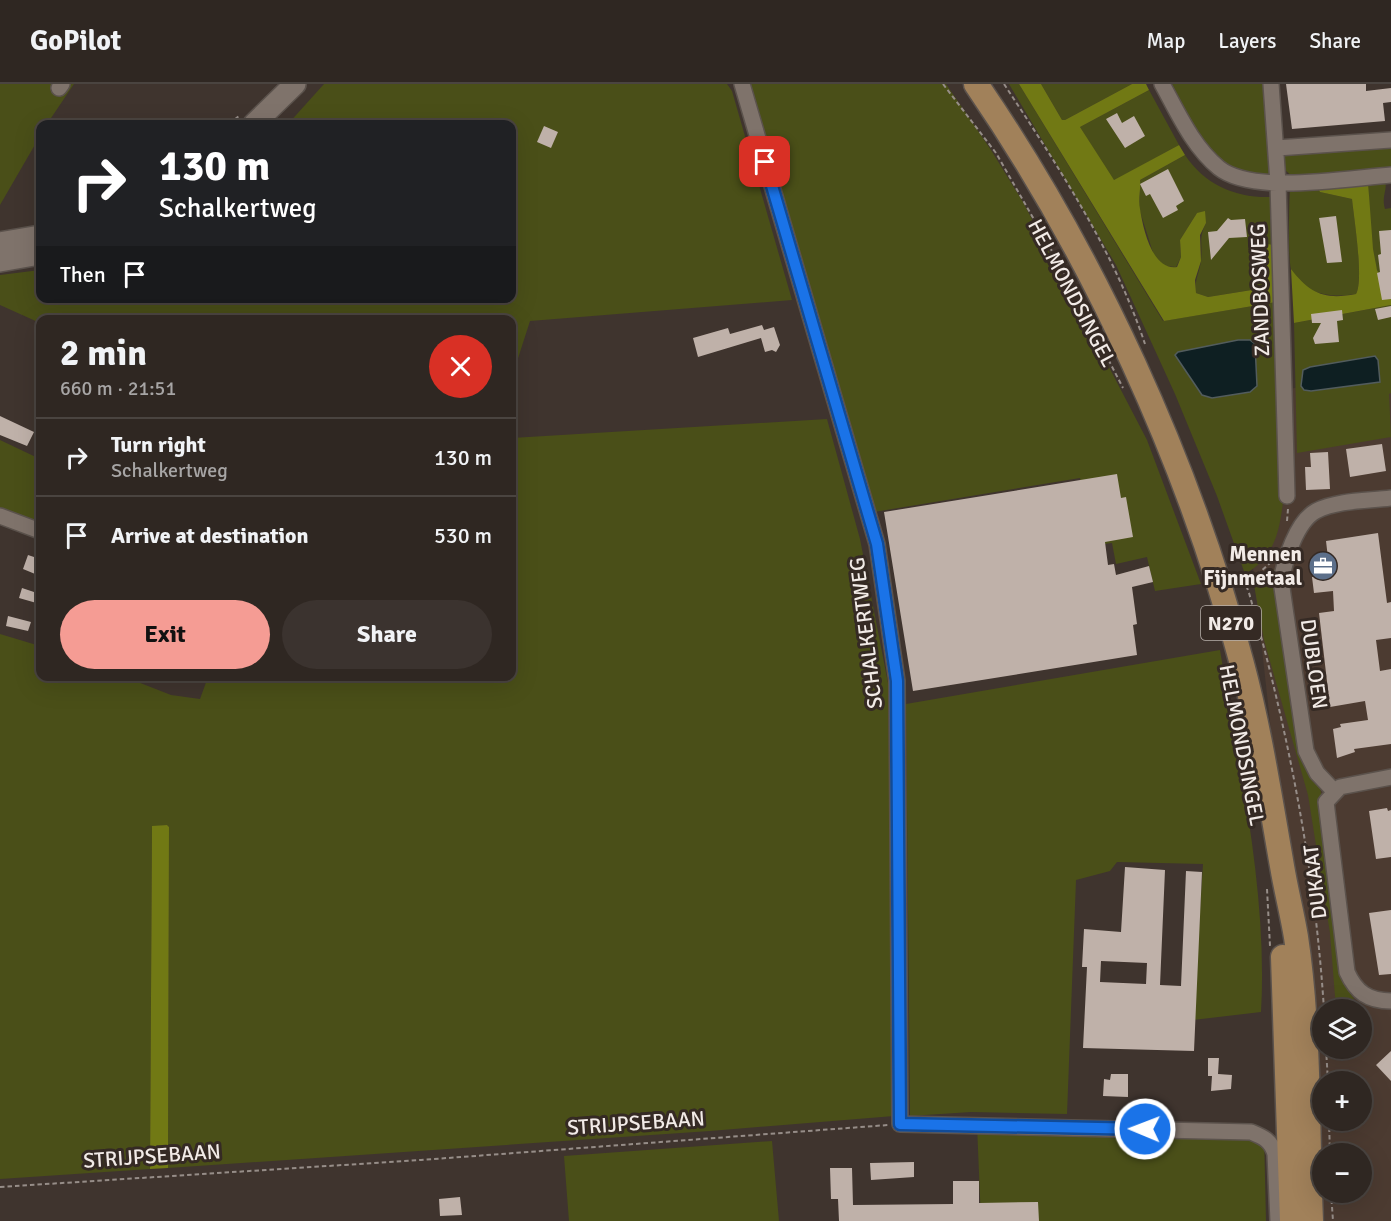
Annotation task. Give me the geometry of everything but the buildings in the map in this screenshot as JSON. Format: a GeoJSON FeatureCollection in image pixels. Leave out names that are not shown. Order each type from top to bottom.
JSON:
{"type":"FeatureCollection","features":[{"type":"Feature","properties":{"kind":"main road"},"geometry":{"type":"LineString","coordinates":[[258,120],[295,84]]}},
{"type":"Feature","properties":{"kind":"main road","name":"HELMONDSINGEL"},"geometry":{"type":"LineString","coordinates":[[976,85],[1016,146],[1081,259],[1141,380],[1177,465],[1209,551],[1243,666],[1262,751],[1296,938],[1303,1012],[1311,1221]]}},
{"type":"Feature","properties":{"kind":"main road"},"geometry":{"type":"LineString","coordinates":[[0,243],[36,237]]}},
{"type":"Feature","properties":{"kind":"main road"},"geometry":{"type":"LineString","coordinates":[[0,261],[36,255]]}},
{"type":"Feature","properties":{"kind":"main road","name":"HELMONDSINGEL"},"geometry":{"type":"LineString","coordinates":[[1281,865],[1293,1221]]}},
{"type":"Feature","properties":{"kind":"street","name":"SCHALKERTWEG"},"geometry":{"type":"LineString","coordinates":[[742,84],[878,555],[897,681],[900,1124]]}},
{"type":"Feature","properties":{"kind":"street"},"geometry":{"type":"LineString","coordinates":[[1162,84],[1200,149],[1217,166],[1234,176],[1278,183],[1391,175]]}},
{"type":"Feature","properties":{"kind":"street","name":"ZANDBOSWEG"},"geometry":{"type":"LineString","coordinates":[[1271,84],[1277,148],[1287,496]]}},
{"type":"Feature","properties":{"kind":"street"},"geometry":{"type":"LineString","coordinates":[[1277,148],[1391,140]]}},
{"type":"Feature","properties":{"kind":"street","name":"DUBLOEN"},"geometry":{"type":"LineString","coordinates":[[1335,792],[1317,772],[1306,751],[1281,581],[1285,557],[1304,522],[1317,511],[1333,506],[1391,498]]}},
{"type":"Feature","properties":{"kind":"street"},"geometry":{"type":"LineString","coordinates":[[0,516],[36,530]]}},
{"type":"Feature","properties":{"kind":"street"},"geometry":{"type":"LineString","coordinates":[[1335,792],[1340,787],[1358,782],[1391,777]]}},
{"type":"Feature","properties":{"kind":"street","name":"DUKAAT"},"geometry":{"type":"LineString","coordinates":[[1335,792],[1326,802],[1347,972],[1353,985],[1363,995],[1380,1001],[1391,1001]]}},
{"type":"Feature","properties":{"kind":"street"},"geometry":{"type":"LineString","coordinates":[[900,1124],[1251,1132],[1264,1137],[1272,1145],[1276,1164],[1278,1221]]}},
{"type":"Feature","properties":{"kind":"path","name":"HELMONDSINGEL"},"geometry":{"type":"LineString","coordinates":[[943,84],[996,153],[1056,258],[1127,395]]}},
{"type":"Feature","properties":{"kind":"path"},"geometry":{"type":"LineString","coordinates":[[1287,496],[1287,524]]}},
{"type":"Feature","properties":{"kind":"path","name":"HELMONDSINGEL"},"geometry":{"type":"LineString","coordinates":[[1272,561],[1246,585],[1284,724],[1295,780],[1311,874],[1322,999]]}},
{"type":"Feature","properties":{"kind":"path"},"geometry":{"type":"LineString","coordinates":[[1267,888],[1270,957]]}},
{"type":"Feature","properties":{"kind":"path","name":"STRIJPSEBAAN"},"geometry":{"type":"LineString","coordinates":[[0,1187],[421,1160],[900,1124]]}},
{"type":"Feature","properties":{"kind":"path"},"geometry":{"type":"LineString","coordinates":[[1332,1203],[1334,1221]]}},
{"type":"Feature","properties":{"kind":"shaded area"},"geometry":{"type":"Polygon","coordinates":[[[1238,340],[1250,340],[1255,344],[1257,386],[1250,392],[1212,398],[1202,395],[1175,355],[1178,352],[1238,340]]]}},
{"type":"Feature","properties":{"kind":"shaded area"},"geometry":{"type":"Polygon","coordinates":[[[1375,356],[1378,360],[1380,382],[1311,391],[1304,390],[1301,386],[1303,370],[1310,367],[1375,356]]]}},
{"type":"Feature","properties":{"kind":"shaded area"},"geometry":{"type":"Polygon","coordinates":[[[1391,367],[1391,1221],[1325,1221],[1323,1203],[1372,1203],[1372,1143],[1316,1143],[1315,1131],[1372,1131],[1372,1071],[1312,1071],[1312,1103],[1247,513],[1192,410],[1391,367]]]}},
{"type":"Feature","properties":{"kind":"green space"},"geometry":{"type":"Polygon","coordinates":[[[0,84],[74,84],[50,120],[36,120],[36,143],[0,205],[0,84]]]}},
{"type":"Feature","properties":{"kind":"green space"},"geometry":{"type":"Polygon","coordinates":[[[324,84],[727,84],[732,91],[792,300],[530,321],[516,365],[516,315],[36,315],[36,321],[0,305],[0,275],[36,270],[36,303],[516,303],[516,120],[292,120],[324,84]]]}},
{"type":"Feature","properties":{"kind":"green space"},"geometry":{"type":"Polygon","coordinates":[[[746,84],[946,84],[1023,202],[1147,440],[1201,584],[1155,591],[1147,557],[1116,564],[1112,543],[1090,546],[1080,478],[874,512],[746,84]]]}},
{"type":"Feature","properties":{"kind":"green space"},"geometry":{"type":"Polygon","coordinates":[[[1009,84],[1019,84],[1163,321],[1276,302],[1283,502],[1277,534],[1269,552],[1263,560],[1245,574],[1217,496],[1175,394],[1116,265],[1009,84]]]}},
{"type":"Feature","properties":{"kind":"green space"},"geometry":{"type":"Polygon","coordinates":[[[1019,84],[1041,84],[1062,120],[1065,120],[1132,84],[1146,84],[1149,90],[1080,127],[1114,180],[1179,145],[1185,155],[1140,180],[1141,217],[1150,247],[1161,262],[1177,267],[1181,257],[1180,240],[1197,213],[1205,211],[1206,223],[1200,235],[1201,261],[1195,280],[1196,293],[1208,297],[1264,288],[1262,249],[1267,244],[1274,245],[1276,302],[1164,321],[1019,84]]]}},
{"type":"Feature","properties":{"kind":"green space"},"geometry":{"type":"Polygon","coordinates":[[[1041,84],[1132,84],[1062,120],[1041,84]]]}},
{"type":"Feature","properties":{"kind":"green space"},"geometry":{"type":"Polygon","coordinates":[[[1172,84],[1264,84],[1273,170],[1262,178],[1235,169],[1221,159],[1212,151],[1197,130],[1172,84]]]}},
{"type":"Feature","properties":{"kind":"green space"},"geometry":{"type":"Polygon","coordinates":[[[1149,90],[1179,145],[1115,180],[1112,179],[1080,127],[1149,90]]]}},
{"type":"Feature","properties":{"kind":"green space"},"geometry":{"type":"Polygon","coordinates":[[[1391,147],[1391,170],[1294,178],[1284,169],[1285,156],[1391,147]]]}},
{"type":"Feature","properties":{"kind":"green space"},"geometry":{"type":"Polygon","coordinates":[[[1185,155],[1202,174],[1222,188],[1245,195],[1271,197],[1274,245],[1262,249],[1264,288],[1208,297],[1196,293],[1201,260],[1201,238],[1206,223],[1197,213],[1180,240],[1181,257],[1176,267],[1164,266],[1155,259],[1139,208],[1140,180],[1185,155]]]}},
{"type":"Feature","properties":{"kind":"green space"},"geometry":{"type":"Polygon","coordinates":[[[1385,180],[1385,209],[1391,208],[1391,285],[1381,277],[1376,267],[1370,230],[1368,182],[1385,180]]]}},
{"type":"Feature","properties":{"kind":"green space"},"geometry":{"type":"Polygon","coordinates":[[[1368,182],[1373,249],[1381,278],[1391,285],[1391,305],[1294,323],[1291,269],[1305,284],[1319,293],[1345,296],[1356,294],[1358,287],[1359,263],[1352,199],[1320,192],[1316,186],[1368,182]]]}},
{"type":"Feature","properties":{"kind":"green space"},"geometry":{"type":"Polygon","coordinates":[[[1316,186],[1320,192],[1352,199],[1359,263],[1356,294],[1319,293],[1302,284],[1291,269],[1290,189],[1316,186]]]}},
{"type":"Feature","properties":{"kind":"green space"},"geometry":{"type":"Polygon","coordinates":[[[1391,305],[1391,393],[1389,394],[1391,437],[1297,453],[1294,323],[1391,305]]]}},
{"type":"Feature","properties":{"kind":"green space"},"geometry":{"type":"Polygon","coordinates":[[[827,419],[860,539],[888,683],[894,1116],[710,1131],[168,1168],[169,827],[167,825],[152,827],[150,1169],[0,1179],[0,634],[36,645],[36,681],[135,681],[171,695],[200,699],[207,681],[516,681],[516,438],[827,419]]]}},
{"type":"Feature","properties":{"kind":"green space"},"geometry":{"type":"Polygon","coordinates":[[[0,440],[36,457],[36,526],[0,511],[0,440]]]}},
{"type":"Feature","properties":{"kind":"green space"},"geometry":{"type":"Polygon","coordinates":[[[1276,568],[1276,582],[1302,762],[1320,788],[1341,969],[1346,987],[1354,999],[1335,999],[1330,933],[1308,795],[1264,640],[1254,585],[1276,568]]]}},
{"type":"Feature","properties":{"kind":"green space"},"geometry":{"type":"Polygon","coordinates":[[[1220,650],[1256,876],[1262,967],[1261,1012],[1193,1020],[1203,864],[1117,862],[1110,871],[1076,880],[1067,1114],[971,1112],[910,1116],[906,704],[1220,650]]]}},
{"type":"Feature","properties":{"kind":"green space"},"geometry":{"type":"Polygon","coordinates":[[[167,825],[169,827],[168,1168],[150,1169],[152,826],[167,825]]]}},
{"type":"Feature","properties":{"kind":"green space"},"geometry":{"type":"Polygon","coordinates":[[[977,1125],[1264,1133],[1266,1221],[981,1221],[977,1125]]]}},
{"type":"Feature","properties":{"kind":"green space"},"geometry":{"type":"Polygon","coordinates":[[[772,1141],[779,1221],[569,1221],[564,1156],[772,1141]]]}},
{"type":"Feature","properties":{"kind":"place","name":"Mennen Fijnmetaal"},"geometry":{"type":"Point","coordinates":[1323,566]}},
{"type":"Feature","properties":{"kind":"route"},"geometry":{"type":"LineString","coordinates":[[765,162],[804,302],[877,544],[897,681],[900,1124],[1145,1129]]}}]}
